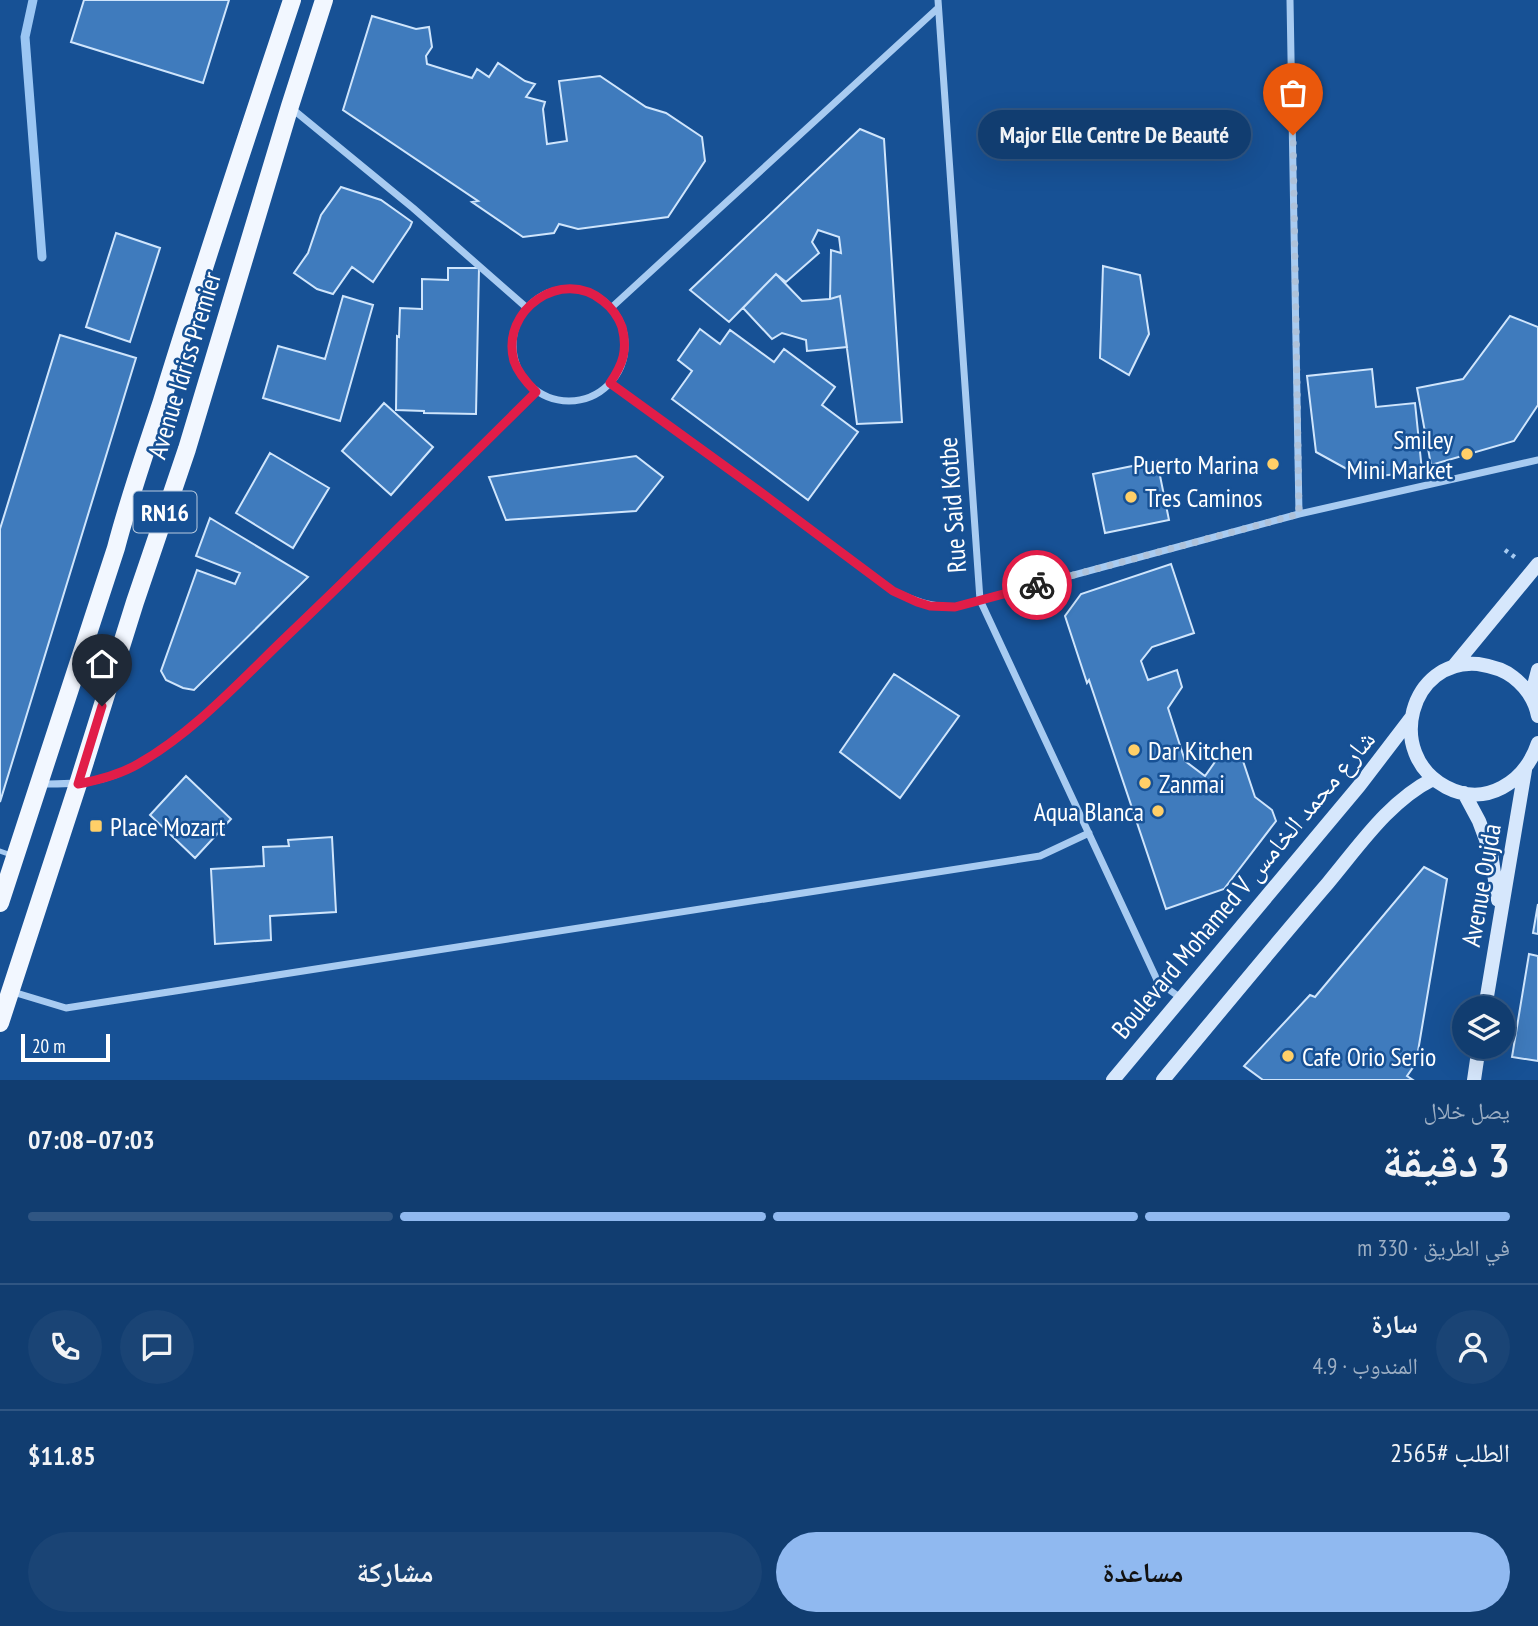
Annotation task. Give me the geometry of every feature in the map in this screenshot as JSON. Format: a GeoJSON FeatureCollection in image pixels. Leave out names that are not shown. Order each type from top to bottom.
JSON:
{"type":"FeatureCollection","features":[{"type":"Feature","properties":{"kind":"main road","name":"Avenue Idriss Premier"},"geometry":{"type":"LineString","coordinates":[[0,903],[8,854],[39,784],[195,292],[292,0]]}},
{"type":"Feature","properties":{"kind":"main road","name":"Avenue Idriss Premier"},"geometry":{"type":"LineString","coordinates":[[0,1023],[187,449],[324,0]]}},
{"type":"Feature","properties":{"kind":"main road"},"geometry":{"type":"LineString","coordinates":[[1453,667],[1538,564]]}},
{"type":"Feature","properties":{"kind":"main road"},"geometry":{"type":"LineString","coordinates":[[1453,667],[1472,664],[1491,666],[1508,673],[1523,685],[1538,716]]}},
{"type":"Feature","properties":{"kind":"main road","name":"Boulevard Mohamed V شارع محمد الخامس"},"geometry":{"type":"LineString","coordinates":[[1113,1080],[1359,786],[1411,718],[1416,701],[1426,687],[1438,675],[1453,667]]}},
{"type":"Feature","properties":{"kind":"main road"},"geometry":{"type":"LineString","coordinates":[[1531,697],[1538,670]]}},
{"type":"Feature","properties":{"kind":"main road"},"geometry":{"type":"LineString","coordinates":[[1411,718],[1411,740],[1419,761],[1433,779],[1464,793],[1498,790],[1513,781],[1534,757],[1538,743]]}},
{"type":"Feature","properties":{"kind":"main road","name":"Avenue Oujda"},"geometry":{"type":"LineString","coordinates":[[1487,996],[1525,770]]}},
{"type":"Feature","properties":{"kind":"main road"},"geometry":{"type":"LineString","coordinates":[[1163,1080],[1389,812],[1421,785],[1433,779]]}},
{"type":"Feature","properties":{"kind":"main road"},"geometry":{"type":"LineString","coordinates":[[1464,793],[1479,821],[1491,853],[1500,915]]}},
{"type":"Feature","properties":{"kind":"main road"},"geometry":{"type":"LineString","coordinates":[[1474,1080],[1477,1059]]}},
{"type":"Feature","properties":{"kind":"street"},"geometry":{"type":"LineString","coordinates":[[1290,0],[1299,514]]}},
{"type":"Feature","properties":{"kind":"street"},"geometry":{"type":"LineString","coordinates":[[611,308],[938,4]]}},
{"type":"Feature","properties":{"kind":"street","name":"Rue Said Kotbe"},"geometry":{"type":"LineString","coordinates":[[938,4],[980,600],[1158,982],[1181,998]]}},
{"type":"Feature","properties":{"kind":"street"},"geometry":{"type":"LineString","coordinates":[[290,106],[413,208],[527,308]]}},
{"type":"Feature","properties":{"kind":"street"},"geometry":{"type":"LineString","coordinates":[[559,289],[579,289],[597,296],[611,308],[625,337],[625,354],[620,370],[610,383],[598,394],[567,402],[536,392],[523,378],[514,361],[512,342],[517,324],[527,308],[542,296],[559,289]]}},
{"type":"Feature","properties":{"kind":"street"},"geometry":{"type":"LineString","coordinates":[[610,383],[893,591],[917,602],[939,607],[955,607],[1299,514],[1538,460]]}},
{"type":"Feature","properties":{"kind":"street"},"geometry":{"type":"LineString","coordinates":[[39,784],[78,784],[108,778],[137,765],[175,740],[336,589],[536,392]]}},
{"type":"Feature","properties":{"kind":"street"},"geometry":{"type":"LineString","coordinates":[[10,991],[66,1008],[1040,856],[1088,833]]}},
{"type":"Feature","properties":{"kind":"building"},"geometry":{"type":"Polygon","coordinates":[[[84,0],[229,0],[203,83],[71,42],[84,0]]]}},
{"type":"Feature","properties":{"kind":"building"},"geometry":{"type":"Polygon","coordinates":[[[372,16],[416,29],[429,27],[432,47],[426,56],[427,64],[472,78],[477,69],[489,77],[498,63],[525,81],[535,84],[526,97],[545,102],[543,109],[547,144],[567,141],[559,81],[600,76],[646,107],[666,113],[702,137],[705,161],[668,217],[578,229],[559,224],[554,233],[523,237],[472,202],[478,201],[343,110],[372,16]]]}},
{"type":"Feature","properties":{"kind":"building"},"geometry":{"type":"Polygon","coordinates":[[[860,129],[884,139],[902,422],[857,424],[840,296],[830,299],[831,250],[841,253],[839,237],[818,230],[812,242],[819,253],[786,282],[776,274],[729,322],[690,290],[860,129]]]}},
{"type":"Feature","properties":{"kind":"building"},"geometry":{"type":"Polygon","coordinates":[[[341,187],[381,200],[412,222],[373,282],[352,267],[333,294],[317,289],[294,273],[308,253],[321,215],[341,187]]]}},
{"type":"Feature","properties":{"kind":"building"},"geometry":{"type":"Polygon","coordinates":[[[116,233],[160,248],[130,342],[86,327],[116,233]]]}},
{"type":"Feature","properties":{"kind":"building"},"geometry":{"type":"Polygon","coordinates":[[[1103,266],[1140,275],[1149,334],[1129,375],[1100,358],[1103,266]]]}},
{"type":"Feature","properties":{"kind":"building"},"geometry":{"type":"Polygon","coordinates":[[[448,268],[479,268],[476,414],[396,410],[400,308],[422,309],[422,279],[448,280],[448,268]]]}},
{"type":"Feature","properties":{"kind":"building"},"geometry":{"type":"Polygon","coordinates":[[[776,274],[802,301],[840,296],[847,347],[807,351],[806,340],[782,333],[772,339],[743,308],[776,274]]]}},
{"type":"Feature","properties":{"kind":"building"},"geometry":{"type":"Polygon","coordinates":[[[343,296],[373,305],[340,421],[263,398],[278,346],[325,359],[343,296]]]}},
{"type":"Feature","properties":{"kind":"building"},"geometry":{"type":"Polygon","coordinates":[[[1510,316],[1538,327],[1538,405],[1514,441],[1431,465],[1417,388],[1463,379],[1510,316]]]}},
{"type":"Feature","properties":{"kind":"building"},"geometry":{"type":"Polygon","coordinates":[[[700,329],[720,344],[730,330],[774,362],[784,349],[835,387],[822,405],[858,432],[808,500],[672,399],[692,371],[678,360],[700,329]]]}},
{"type":"Feature","properties":{"kind":"building"},"geometry":{"type":"Polygon","coordinates":[[[60,335],[136,358],[0,802],[0,529],[60,335]]]}},
{"type":"Feature","properties":{"kind":"building"},"geometry":{"type":"Polygon","coordinates":[[[1372,369],[1376,407],[1415,403],[1422,471],[1363,478],[1316,452],[1307,376],[1372,369]]]}},
{"type":"Feature","properties":{"kind":"building"},"geometry":{"type":"Polygon","coordinates":[[[384,403],[433,447],[391,495],[342,451],[384,403]]]}},
{"type":"Feature","properties":{"kind":"building"},"geometry":{"type":"Polygon","coordinates":[[[270,453],[329,488],[293,548],[236,513],[270,453]]]}},
{"type":"Feature","properties":{"kind":"building"},"geometry":{"type":"Polygon","coordinates":[[[636,456],[663,477],[636,511],[506,520],[489,477],[636,456]]]}},
{"type":"Feature","properties":{"kind":"building","name":"Tres Caminos"},"geometry":{"type":"Polygon","coordinates":[[[1157,461],[1169,520],[1105,533],[1093,474],[1157,461]]]}},
{"type":"Feature","properties":{"kind":"building"},"geometry":{"type":"Polygon","coordinates":[[[210,518],[308,577],[194,690],[166,680],[161,671],[197,570],[235,584],[240,573],[196,556],[210,518]]]}},
{"type":"Feature","properties":{"kind":"building"},"geometry":{"type":"Polygon","coordinates":[[[1171,564],[1194,633],[1152,647],[1141,661],[1148,680],[1177,670],[1182,687],[1168,708],[1185,761],[1205,776],[1217,759],[1240,752],[1255,797],[1272,810],[1276,821],[1224,889],[1166,909],[1065,616],[1081,594],[1171,564]]]}},
{"type":"Feature","properties":{"kind":"building"},"geometry":{"type":"Polygon","coordinates":[[[894,674],[959,716],[900,798],[840,752],[894,674]]]}},
{"type":"Feature","properties":{"kind":"building"},"geometry":{"type":"Polygon","coordinates":[[[186,776],[231,819],[195,858],[150,815],[186,776]]]}},
{"type":"Feature","properties":{"kind":"building"},"geometry":{"type":"Polygon","coordinates":[[[332,837],[336,912],[270,916],[271,940],[215,944],[211,869],[264,866],[263,847],[289,846],[288,840],[332,837]]]}},
{"type":"Feature","properties":{"kind":"building"},"geometry":{"type":"Polygon","coordinates":[[[1424,867],[1447,879],[1416,1063],[1407,1076],[1413,1080],[1263,1080],[1244,1066],[1310,995],[1315,997],[1424,867]]]}},
{"type":"Feature","properties":{"kind":"building"},"geometry":{"type":"Polygon","coordinates":[[[1538,904],[1538,934],[1533,933],[1538,904]]]}},
{"type":"Feature","properties":{"kind":"building"},"geometry":{"type":"Polygon","coordinates":[[[1529,954],[1538,956],[1538,1061],[1515,1057],[1515,1039],[1529,954]]]}},
{"type":"Feature","properties":{"kind":"waterway"},"geometry":{"type":"LineString","coordinates":[[33,0],[25,37],[42,257]]}},
{"type":"Feature","properties":{"kind":"way so far"},"geometry":{"type":"LineString","coordinates":[[1037,585],[1299,514],[1293,135]]}},
{"type":"Feature","properties":{"kind":"place","name":"Major Elle Centre De Beauté"},"geometry":{"type":"Point","coordinates":[1293,135]}},
{"type":"Feature","properties":{"kind":"place","name":"Smiley Mini Market"},"geometry":{"type":"Point","coordinates":[1467,454]}},
{"type":"Feature","properties":{"kind":"place","name":"Puerto Marina"},"geometry":{"type":"Point","coordinates":[1273,464]}},
{"type":"Feature","properties":{"kind":"place","name":"Tres Caminos"},"geometry":{"type":"Point","coordinates":[1131,497]}},
{"type":"Feature","properties":{"kind":"place","name":"Dar Kitchen"},"geometry":{"type":"Point","coordinates":[1134,750]}},
{"type":"Feature","properties":{"kind":"place","name":"Zanmai"},"geometry":{"type":"Point","coordinates":[1145,783]}},
{"type":"Feature","properties":{"kind":"place","name":"Aqua Blanca"},"geometry":{"type":"Point","coordinates":[1158,811]}},
{"type":"Feature","properties":{"kind":"place","name":"Place Mozart"},"geometry":{"type":"Point","coordinates":[96,826]}},
{"type":"Feature","properties":{"kind":"place","name":"Cafe Orio Serio"},"geometry":{"type":"Point","coordinates":[1288,1056]}},
{"type":"Feature","properties":{"kind":"route"},"geometry":{"type":"LineString","coordinates":[[102,706],[78,784],[108,778],[137,765],[175,740],[336,589],[536,392],[523,378],[514,361],[512,342],[517,324],[527,308],[542,296],[559,289],[579,289],[597,296],[611,308],[620,322],[625,337],[625,354],[620,370],[610,383],[893,591],[930,606],[955,607],[1037,585]]}}]}
